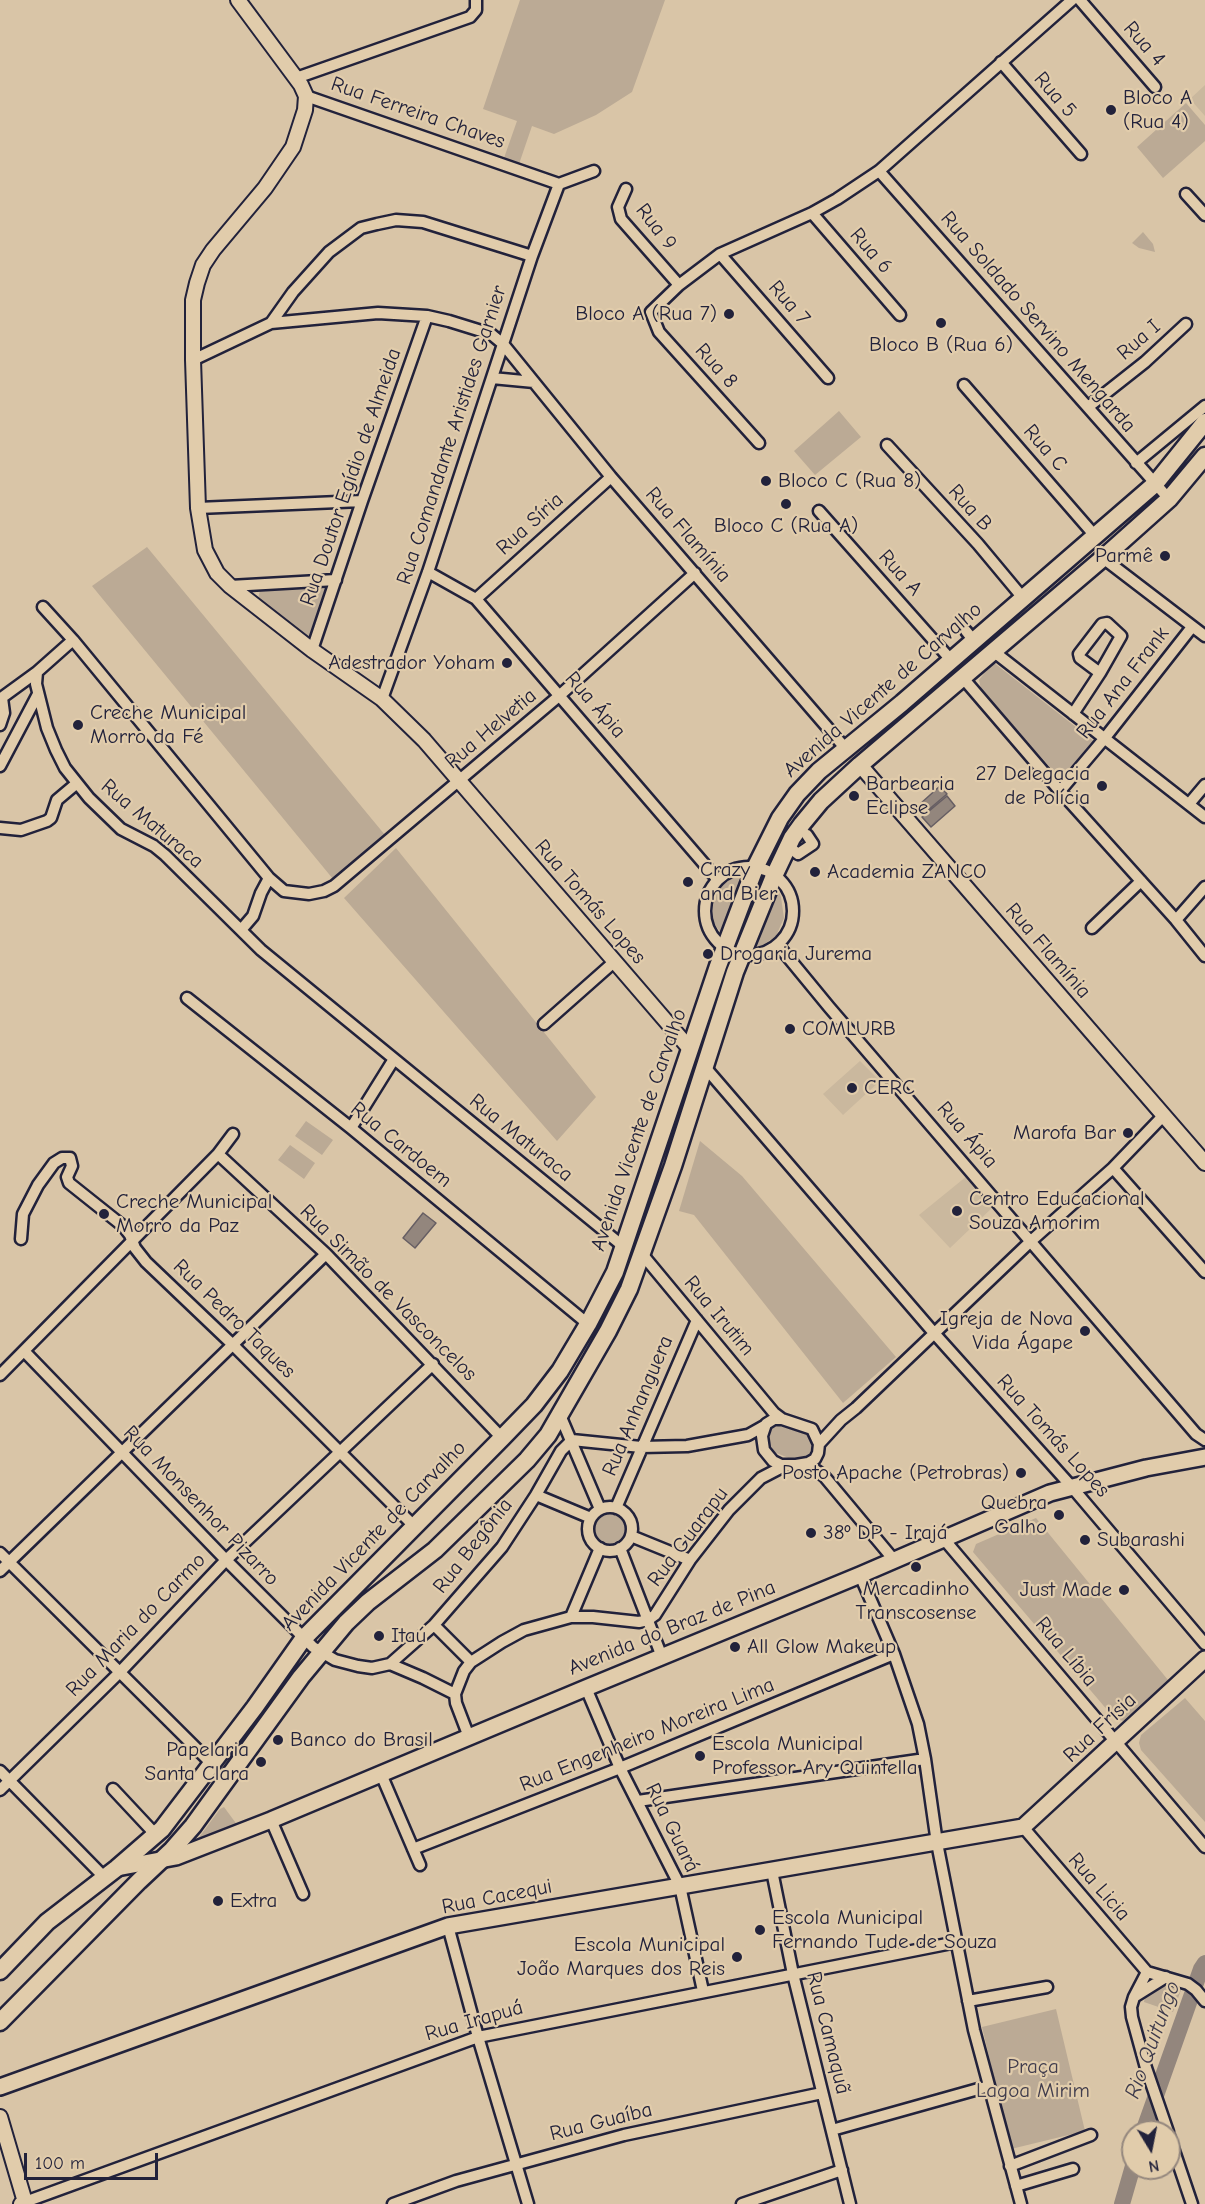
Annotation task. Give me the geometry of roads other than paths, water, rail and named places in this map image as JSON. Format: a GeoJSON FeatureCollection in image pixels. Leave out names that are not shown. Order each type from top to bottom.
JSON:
{"type":"FeatureCollection","features":[{"type":"Feature","properties":{"kind":"main road","name":"Avenida Vicente de Carvalho"},"geometry":{"type":"LineString","coordinates":[[110,1873],[156,1835],[169,1821],[303,1639],[413,1525],[502,1438],[548,1388],[608,1287],[624,1247],[690,1049],[755,868],[780,818],[797,794],[819,771],[951,660],[970,636],[1023,598],[1155,484],[1205,422]]}},
{"type":"Feature","properties":{"kind":"main road","name":"Avenida Vicente de Carvalho"},"geometry":{"type":"LineString","coordinates":[[161,1861],[192,1826],[320,1652],[368,1602],[435,1550],[504,1484],[538,1448],[560,1416],[621,1307],[673,1166],[743,953],[788,846],[809,814],[860,765],[1103,558],[1169,498],[1205,456]]}},
{"type":"Feature","properties":{"kind":"main road","name":"Avenida do Braz de Pina"},"geometry":{"type":"LineString","coordinates":[[0,1971],[47,1922],[110,1873],[186,1854],[271,1820],[1071,1486],[1199,1460]]}},
{"type":"Feature","properties":{"kind":"main road","name":"Rua Frísia"},"geometry":{"type":"LineString","coordinates":[[1023,1827],[1205,1659]]}},
{"type":"Feature","properties":{"kind":"main road","name":"Rua Cacequi"},"geometry":{"type":"LineString","coordinates":[[0,2087],[448,1926],[1023,1827]]}},
{"type":"Feature","properties":{"kind":"main road","name":"Avenida do Braz de Pina"},"geometry":{"type":"LineString","coordinates":[[0,2022],[161,1861]]}},
{"type":"Feature","properties":{"kind":"street","name":"Rua Ferreira Chaves"},"geometry":{"type":"LineString","coordinates":[[238,0],[296,78],[306,96],[559,184]]}},
{"type":"Feature","properties":{"kind":"street"},"geometry":{"type":"LineString","coordinates":[[296,78],[470,17],[476,10],[476,0]]}},
{"type":"Feature","properties":{"kind":"street"},"geometry":{"type":"LineString","coordinates":[[679,285],[720,254],[812,213],[879,171],[1072,0]]}},
{"type":"Feature","properties":{"kind":"street","name":"Rua 4"},"geometry":{"type":"LineString","coordinates":[[1080,0],[1155,87]]}},
{"type":"Feature","properties":{"kind":"street","name":"Rua 5"},"geometry":{"type":"LineString","coordinates":[[1001,62],[1081,154]]}},
{"type":"Feature","properties":{"kind":"street","name":"Rua Tomás Lopes"},"geometry":{"type":"LineString","coordinates":[[306,96],[300,129],[293,147],[282,166],[203,265],[193,300],[198,507],[205,550],[217,573],[230,586],[312,650],[382,699],[424,740],[690,1049]]}},
{"type":"Feature","properties":{"kind":"street"},"geometry":{"type":"LineString","coordinates":[[559,184],[594,171]]}},
{"type":"Feature","properties":{"kind":"street","name":"Rua Soldado Servino Mengarda"},"geometry":{"type":"LineString","coordinates":[[879,171],[1169,498]]}},
{"type":"Feature","properties":{"kind":"street","name":"Rua Comandante Aristides Garnier"},"geometry":{"type":"LineString","coordinates":[[382,699],[428,572],[532,256],[559,184]]}},
{"type":"Feature","properties":{"kind":"street","name":"Rua 9"},"geometry":{"type":"LineString","coordinates":[[626,189],[618,207],[621,219],[679,285]]}},
{"type":"Feature","properties":{"kind":"street"},"geometry":{"type":"LineString","coordinates":[[1186,194],[1205,215]]}},
{"type":"Feature","properties":{"kind":"street","name":"Rua 6"},"geometry":{"type":"LineString","coordinates":[[812,213],[900,315]]}},
{"type":"Feature","properties":{"kind":"street"},"geometry":{"type":"LineString","coordinates":[[193,360],[271,323],[293,292],[329,252],[361,228],[396,220],[423,222],[532,256]]}},
{"type":"Feature","properties":{"kind":"street","name":"Rua 7"},"geometry":{"type":"LineString","coordinates":[[720,254],[828,378]]}},
{"type":"Feature","properties":{"kind":"street","name":"Rua 8"},"geometry":{"type":"LineString","coordinates":[[679,285],[651,312],[659,332],[759,442]]}},
{"type":"Feature","properties":{"kind":"street","name":"Rua Flamínia"},"geometry":{"type":"LineString","coordinates":[[271,323],[378,313],[427,316],[491,334],[503,344],[611,477],[846,749]]}},
{"type":"Feature","properties":{"kind":"street","name":"Rua Doutor Egídio de Almeida"},"geometry":{"type":"LineString","coordinates":[[312,650],[427,316]]}},
{"type":"Feature","properties":{"kind":"street","name":"Rua I"},"geometry":{"type":"LineString","coordinates":[[1088,407],[1145,362],[1186,324]]}},
{"type":"Feature","properties":{"kind":"street"},"geometry":{"type":"LineString","coordinates":[[492,378],[534,382]]}},
{"type":"Feature","properties":{"kind":"street","name":"Rua C"},"geometry":{"type":"LineString","coordinates":[[964,385],[1096,537]]}},
{"type":"Feature","properties":{"kind":"street"},"geometry":{"type":"LineString","coordinates":[[1136,463],[1205,406]]}},
{"type":"Feature","properties":{"kind":"street","name":"Rua B"},"geometry":{"type":"LineString","coordinates":[[887,445],[978,544],[1023,598]]}},
{"type":"Feature","properties":{"kind":"street","name":"Rua Síria"},"geometry":{"type":"LineString","coordinates":[[476,599],[611,477]]}},
{"type":"Feature","properties":{"kind":"street"},"geometry":{"type":"LineString","coordinates":[[198,507],[362,501]]}},
{"type":"Feature","properties":{"kind":"street","name":"Rua A"},"geometry":{"type":"LineString","coordinates":[[819,511],[951,660]]}},
{"type":"Feature","properties":{"kind":"street"},"geometry":{"type":"LineString","coordinates":[[1103,558],[1205,636]]}},
{"type":"Feature","properties":{"kind":"street","name":"Rua Ápia"},"geometry":{"type":"LineString","coordinates":[[428,572],[476,599],[718,880]]}},
{"type":"Feature","properties":{"kind":"street","name":"Rua Helvetia"},"geometry":{"type":"LineString","coordinates":[[269,878],[284,891],[295,894],[324,891],[334,886],[559,696],[695,573]]}},
{"type":"Feature","properties":{"kind":"street"},"geometry":{"type":"LineString","coordinates":[[230,586],[336,580]]}},
{"type":"Feature","properties":{"kind":"street"},"geometry":{"type":"LineString","coordinates":[[43,607],[73,640],[269,878],[253,916],[241,930]]}},
{"type":"Feature","properties":{"kind":"street"},"geometry":{"type":"LineString","coordinates":[[1073,714],[1100,672],[1121,636],[1107,623],[1102,624],[1079,654],[1080,658],[1100,672]]}},
{"type":"Feature","properties":{"kind":"street","name":"Rua Ana Frank"},"geometry":{"type":"LineString","coordinates":[[1060,791],[1192,627]]}},
{"type":"Feature","properties":{"kind":"street"},"geometry":{"type":"LineString","coordinates":[[0,725],[4,712],[1,698],[37,672],[73,640]]}},
{"type":"Feature","properties":{"kind":"street"},"geometry":{"type":"LineString","coordinates":[[993,651],[1205,817]]}},
{"type":"Feature","properties":{"kind":"street","name":"Rua Maturaca"},"geometry":{"type":"LineString","coordinates":[[37,672],[38,694],[56,750],[65,768],[76,784],[121,829],[154,846],[165,855],[261,950],[624,1247]]}},
{"type":"Feature","properties":{"kind":"street"},"geometry":{"type":"LineString","coordinates":[[963,678],[1205,956]]}},
{"type":"Feature","properties":{"kind":"street"},"geometry":{"type":"LineString","coordinates":[[1,761],[38,694]]}},
{"type":"Feature","properties":{"kind":"street","name":"Rua Flamínia"},"geometry":{"type":"LineString","coordinates":[[860,765],[1163,1116],[1203,1155]]}},
{"type":"Feature","properties":{"kind":"street"},"geometry":{"type":"LineString","coordinates":[[0,828],[21,830],[51,818],[57,800],[76,784]]}},
{"type":"Feature","properties":{"kind":"street"},"geometry":{"type":"LineString","coordinates":[[1189,804],[1205,785]]}},
{"type":"Feature","properties":{"kind":"street"},"geometry":{"type":"LineString","coordinates":[[788,846],[798,854],[813,844],[807,835]]}},
{"type":"Feature","properties":{"kind":"street"},"geometry":{"type":"LineString","coordinates":[[755,868],[774,876],[783,883],[790,893],[794,915],[791,926],[778,945],[755,954],[743,953],[726,947],[710,931],[706,921],[707,898],[718,880],[735,870],[755,868]]}},
{"type":"Feature","properties":{"kind":"street"},"geometry":{"type":"LineString","coordinates":[[1092,928],[1141,881]]}},
{"type":"Feature","properties":{"kind":"street"},"geometry":{"type":"LineString","coordinates":[[1176,920],[1205,887]]}},
{"type":"Feature","properties":{"kind":"street","name":"Rua Ápia"},"geometry":{"type":"LineString","coordinates":[[778,945],[1201,1437],[1199,1460]]}},
{"type":"Feature","properties":{"kind":"street"},"geometry":{"type":"LineString","coordinates":[[544,1024],[615,962]]}},
{"type":"Feature","properties":{"kind":"street","name":"Rua Cardoem"},"geometry":{"type":"LineString","coordinates":[[187,998],[351,1128],[588,1324]]}},
{"type":"Feature","properties":{"kind":"street"},"geometry":{"type":"LineString","coordinates":[[351,1128],[394,1059]]}},
{"type":"Feature","properties":{"kind":"street","name":"Rua Tomás Lopes"},"geometry":{"type":"LineString","coordinates":[[704,1066],[934,1333],[1071,1486],[1205,1644]]}},
{"type":"Feature","properties":{"kind":"street"},"geometry":{"type":"LineString","coordinates":[[801,1465],[810,1462],[827,1433],[1031,1241],[1113,1168],[1163,1116]]}},
{"type":"Feature","properties":{"kind":"street"},"geometry":{"type":"LineString","coordinates":[[0,1375],[218,1154],[233,1134]]}},
{"type":"Feature","properties":{"kind":"street","name":"Rua Simão de Vasconcelos"},"geometry":{"type":"LineString","coordinates":[[218,1154],[326,1254],[502,1438]]}},
{"type":"Feature","properties":{"kind":"street","name":"Rua Pedro Taques"},"geometry":{"type":"LineString","coordinates":[[21,1239],[23,1214],[31,1197],[54,1163],[66,1157],[70,1158],[72,1163],[67,1177],[69,1183],[123,1226],[146,1262],[232,1344],[413,1525]]}},
{"type":"Feature","properties":{"kind":"street"},"geometry":{"type":"LineString","coordinates":[[1113,1168],[1205,1272]]}},
{"type":"Feature","properties":{"kind":"street"},"geometry":{"type":"LineString","coordinates":[[0,1571],[326,1254]]}},
{"type":"Feature","properties":{"kind":"street","name":"Rua Irutim"},"geometry":{"type":"LineString","coordinates":[[642,1254],[766,1403],[782,1419]]}},
{"type":"Feature","properties":{"kind":"street","name":"Rua Anhanguera"},"geometry":{"type":"LineString","coordinates":[[616,1508],[697,1320]]}},
{"type":"Feature","properties":{"kind":"street","name":"Rua Monsenhor Pizarro"},"geometry":{"type":"LineString","coordinates":[[24,1351],[303,1639],[335,1660],[372,1668],[390,1664],[455,1694]]}},
{"type":"Feature","properties":{"kind":"street","name":"Rua Maria do Carmo"},"geometry":{"type":"LineString","coordinates":[[0,1790],[120,1672],[226,1560],[433,1364]]}},
{"type":"Feature","properties":{"kind":"street"},"geometry":{"type":"LineString","coordinates":[[761,1478],[767,1466],[762,1436],[769,1414],[766,1403]]}},
{"type":"Feature","properties":{"kind":"street"},"geometry":{"type":"LineString","coordinates":[[560,1416],[600,1509]]}},
{"type":"Feature","properties":{"kind":"street"},"geometry":{"type":"LineString","coordinates":[[572,1440],[641,1447],[687,1446],[755,1433],[774,1419],[806,1426],[824,1425],[841,1420]]}},
{"type":"Feature","properties":{"kind":"street"},"geometry":{"type":"LineString","coordinates":[[806,1426],[815,1433],[824,1476]]}},
{"type":"Feature","properties":{"kind":"street"},"geometry":{"type":"LineString","coordinates":[[737,1438],[752,1439],[774,1462],[801,1465],[814,1469],[824,1476],[894,1560]]}},
{"type":"Feature","properties":{"kind":"street","name":"Rua Begônia"},"geometry":{"type":"LineString","coordinates":[[390,1664],[434,1625],[502,1548],[561,1451],[572,1440]]}},
{"type":"Feature","properties":{"kind":"street","name":"Rua Guarapu"},"geometry":{"type":"LineString","coordinates":[[648,1620],[655,1615],[690,1560],[729,1510],[761,1478],[786,1465]]}},
{"type":"Feature","properties":{"kind":"street"},"geometry":{"type":"LineString","coordinates":[[536,1495],[591,1518]]}},
{"type":"Feature","properties":{"kind":"street"},"geometry":{"type":"LineString","coordinates":[[616,1508],[626,1513],[630,1519],[631,1536],[620,1548],[608,1551],[594,1544],[588,1528],[591,1518],[600,1509],[616,1508]]}},
{"type":"Feature","properties":{"kind":"street"},"geometry":{"type":"LineString","coordinates":[[631,1536],[690,1560]]}},
{"type":"Feature","properties":{"kind":"street","name":"Rua Líbia"},"geometry":{"type":"LineString","coordinates":[[943,1538],[1205,1847]]}},
{"type":"Feature","properties":{"kind":"street"},"geometry":{"type":"LineString","coordinates":[[571,1617],[600,1548]]}},
{"type":"Feature","properties":{"kind":"street"},"geometry":{"type":"LineString","coordinates":[[620,1548],[662,1657]]}},
{"type":"Feature","properties":{"kind":"street"},"geometry":{"type":"LineString","coordinates":[[0,1553],[212,1764]]}},
{"type":"Feature","properties":{"kind":"street"},"geometry":{"type":"LineString","coordinates":[[860,1575],[894,1654],[916,1716],[925,1759],[937,1843],[968,2001],[1021,2204]]}},
{"type":"Feature","properties":{"kind":"street"},"geometry":{"type":"LineString","coordinates":[[469,1737],[456,1703],[455,1694],[464,1671],[471,1662],[518,1633],[571,1617],[602,1617],[639,1622],[648,1620]]}},
{"type":"Feature","properties":{"kind":"street"},"geometry":{"type":"LineString","coordinates":[[434,1625],[471,1662]]}},
{"type":"Feature","properties":{"kind":"street","name":"Rua Engenheiro Moreira Lima"},"geometry":{"type":"LineString","coordinates":[[413,1849],[620,1768],[894,1654]]}},
{"type":"Feature","properties":{"kind":"street","name":"Rua Guará"},"geometry":{"type":"LineString","coordinates":[[586,1688],[620,1768],[680,1886],[703,1991]]}},
{"type":"Feature","properties":{"kind":"street"},"geometry":{"type":"LineString","coordinates":[[638,1801],[925,1759]]}},
{"type":"Feature","properties":{"kind":"street"},"geometry":{"type":"LineString","coordinates":[[0,1771],[110,1873]]}},
{"type":"Feature","properties":{"kind":"street"},"geometry":{"type":"LineString","coordinates":[[381,1774],[420,1865]]}},
{"type":"Feature","properties":{"kind":"street"},"geometry":{"type":"LineString","coordinates":[[113,1789],[156,1835]]}},
{"type":"Feature","properties":{"kind":"street"},"geometry":{"type":"LineString","coordinates":[[271,1820],[303,1894]]}},
{"type":"Feature","properties":{"kind":"street","name":"Rua Licia"},"geometry":{"type":"LineString","coordinates":[[1023,1827],[1147,1972]]}},
{"type":"Feature","properties":{"kind":"street","name":"Rua Camaquã"},"geometry":{"type":"LineString","coordinates":[[772,1870],[793,1974],[850,2204]]}},
{"type":"Feature","properties":{"kind":"street"},"geometry":{"type":"LineString","coordinates":[[448,1926],[478,2037],[528,2204]]}},
{"type":"Feature","properties":{"kind":"street","name":"Rua Irapuá"},"geometry":{"type":"LineString","coordinates":[[23,2203],[478,2037],[957,1942]]}},
{"type":"Feature","properties":{"kind":"street"},"geometry":{"type":"LineString","coordinates":[[1163,2120],[1132,2017],[1131,2007],[1134,1997],[1147,1972],[1182,1982],[1196,1990],[1205,2001]]}},
{"type":"Feature","properties":{"kind":"street"},"geometry":{"type":"LineString","coordinates":[[1134,1997],[1166,1977]]}},
{"type":"Feature","properties":{"kind":"street"},"geometry":{"type":"LineString","coordinates":[[968,2001],[1047,1987]]}},
{"type":"Feature","properties":{"kind":"street"},"geometry":{"type":"LineString","coordinates":[[832,2130],[989,2086]]}},
{"type":"Feature","properties":{"kind":"street","name":"Rua Guaíba"},"geometry":{"type":"LineString","coordinates":[[393,2204],[456,2181],[516,2163],[624,2135],[822,2093]]}},
{"type":"Feature","properties":{"kind":"street"},"geometry":{"type":"LineString","coordinates":[[0,2117],[23,2203]]}},
{"type":"Feature","properties":{"kind":"street"},"geometry":{"type":"LineString","coordinates":[[1010,2166],[1091,2135]]}},
{"type":"Feature","properties":{"kind":"street"},"geometry":{"type":"LineString","coordinates":[[1016,2186],[1073,2169]]}},
{"type":"Feature","properties":{"kind":"street"},"geometry":{"type":"LineString","coordinates":[[742,2204],[842,2170]]}},
{"type":"Feature","properties":{"kind":"street"},"geometry":{"type":"LineString","coordinates":[[1181,2171],[1192,2204]]}},
{"type":"Feature","properties":{"kind":"waterway","name":"Rio Quitungo"},"geometry":{"type":"LineString","coordinates":[[1147,2120],[1205,1963]]}},
{"type":"Feature","properties":{"kind":"waterway","name":"Rio Quitungo"},"geometry":{"type":"LineString","coordinates":[[1122,2204],[1129,2180]]}},
{"type":"Feature","properties":{"kind":"place","name":"Bloco A (Rua 4)"},"geometry":{"type":"Point","coordinates":[1111,110]}},
{"type":"Feature","properties":{"kind":"place","name":"Bloco A (Rua 7)"},"geometry":{"type":"Point","coordinates":[729,314]}},
{"type":"Feature","properties":{"kind":"place","name":"Bloco B (Rua 6)"},"geometry":{"type":"Point","coordinates":[941,323]}},
{"type":"Feature","properties":{"kind":"place","name":"Bloco C (Rua 8)"},"geometry":{"type":"Point","coordinates":[766,481]}},
{"type":"Feature","properties":{"kind":"place","name":"Bloco C (Rua A)"},"geometry":{"type":"Point","coordinates":[786,504]}},
{"type":"Feature","properties":{"kind":"place","name":"Parmê"},"geometry":{"type":"Point","coordinates":[1165,556]}},
{"type":"Feature","properties":{"kind":"place","name":"Adestrador Yoham"},"geometry":{"type":"Point","coordinates":[507,663]}},
{"type":"Feature","properties":{"kind":"place","name":"Creche Municipal Morro da Fé"},"geometry":{"type":"Point","coordinates":[78,725]}},
{"type":"Feature","properties":{"kind":"place","name":"27 Delegacia de Polícia"},"geometry":{"type":"Point","coordinates":[1102,786]}},
{"type":"Feature","properties":{"kind":"place","name":"Barbearia Eclipse"},"geometry":{"type":"Point","coordinates":[854,796]}},
{"type":"Feature","properties":{"kind":"place","name":"Academia ZANCO"},"geometry":{"type":"Point","coordinates":[815,872]}},
{"type":"Feature","properties":{"kind":"place","name":"Crazy and Bier"},"geometry":{"type":"Point","coordinates":[688,882]}},
{"type":"Feature","properties":{"kind":"place","name":"Drogaria Jurema"},"geometry":{"type":"Point","coordinates":[708,954]}},
{"type":"Feature","properties":{"kind":"place","name":"COMLURB"},"geometry":{"type":"Point","coordinates":[790,1029]}},
{"type":"Feature","properties":{"kind":"place","name":"CERC"},"geometry":{"type":"Point","coordinates":[852,1088]}},
{"type":"Feature","properties":{"kind":"place","name":"Marofa Bar"},"geometry":{"type":"Point","coordinates":[1128,1133]}},
{"type":"Feature","properties":{"kind":"place","name":"Centro Educacional Souza Amorim"},"geometry":{"type":"Point","coordinates":[957,1211]}},
{"type":"Feature","properties":{"kind":"place","name":"Creche Municipal Morro da Paz"},"geometry":{"type":"Point","coordinates":[104,1214]}},
{"type":"Feature","properties":{"kind":"place","name":"Igreja de Nova Vida Ágape"},"geometry":{"type":"Point","coordinates":[1085,1331]}},
{"type":"Feature","properties":{"kind":"place","name":"Posto Apache (Petrobras)"},"geometry":{"type":"Point","coordinates":[1021,1473]}},
{"type":"Feature","properties":{"kind":"place","name":"Quebra Galho"},"geometry":{"type":"Point","coordinates":[1059,1515]}},
{"type":"Feature","properties":{"kind":"place","name":"38º DP - Irajá"},"geometry":{"type":"Point","coordinates":[811,1533]}},
{"type":"Feature","properties":{"kind":"place","name":"Subarashi"},"geometry":{"type":"Point","coordinates":[1085,1540]}},
{"type":"Feature","properties":{"kind":"place","name":"Mercadinho Transcosense"},"geometry":{"type":"Point","coordinates":[916,1567]}},
{"type":"Feature","properties":{"kind":"place","name":"Just Made"},"geometry":{"type":"Point","coordinates":[1124,1590]}},
{"type":"Feature","properties":{"kind":"place","name":"Itaú"},"geometry":{"type":"Point","coordinates":[379,1636]}},
{"type":"Feature","properties":{"kind":"place","name":"All Glow Makeup"},"geometry":{"type":"Point","coordinates":[735,1647]}},
{"type":"Feature","properties":{"kind":"place","name":"Banco do Brasil"},"geometry":{"type":"Point","coordinates":[278,1740]}},
{"type":"Feature","properties":{"kind":"place","name":"Escola Municipal Professor Ary Quintella"},"geometry":{"type":"Point","coordinates":[700,1756]}},
{"type":"Feature","properties":{"kind":"place","name":"Papelaria Santa Clara"},"geometry":{"type":"Point","coordinates":[261,1762]}},
{"type":"Feature","properties":{"kind":"place","name":"Extra"},"geometry":{"type":"Point","coordinates":[218,1901]}},
{"type":"Feature","properties":{"kind":"place","name":"Escola Municipal Fernando Tude de Souza"},"geometry":{"type":"Point","coordinates":[760,1930]}},
{"type":"Feature","properties":{"kind":"place","name":"Escola Municipal João Marques dos Reis"},"geometry":{"type":"Point","coordinates":[737,1957]}},
{"type":"Feature","properties":{"kind":"park label","name":"Praça Lagoa Mirim"},"geometry":{"type":"Point","coordinates":[1033,2079]}}]}
